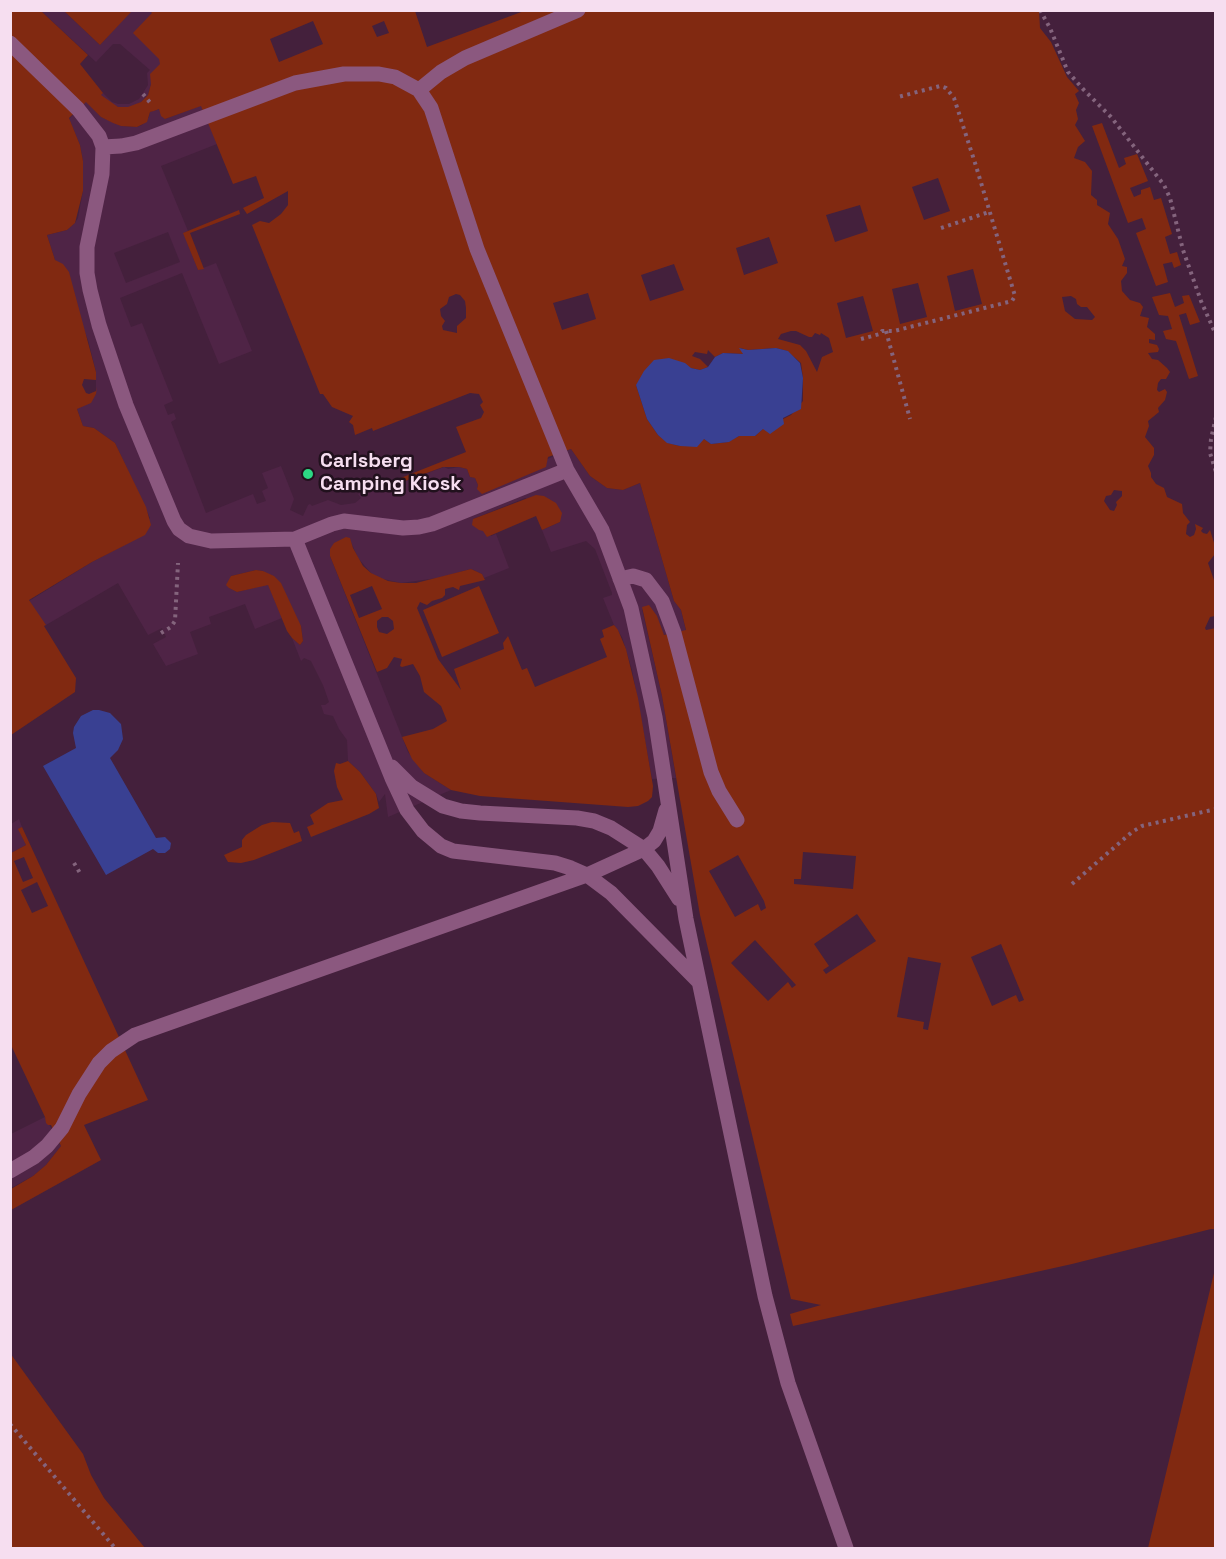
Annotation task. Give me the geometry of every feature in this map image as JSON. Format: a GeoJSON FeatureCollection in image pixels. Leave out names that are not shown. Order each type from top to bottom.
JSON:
{"type":"FeatureCollection","features":[{"type":"Feature","properties":{"kind":"lane"},"geometry":{"type":"LineString","coordinates":[[419,90],[441,72],[465,58],[578,10]]}},
{"type":"Feature","properties":{"kind":"lane"},"geometry":{"type":"LineString","coordinates":[[10,43],[78,110],[99,136],[103,147],[102,174],[87,247],[87,273],[90,290],[99,325],[126,405],[179,529],[189,536],[211,541],[294,539],[344,521],[403,528],[432,524],[567,470]]}},
{"type":"Feature","properties":{"kind":"lane"},"geometry":{"type":"LineString","coordinates":[[103,147],[136,143],[278,89],[312,79],[344,74],[379,74],[406,82],[419,90],[426,99],[436,118],[477,249],[567,470],[602,530],[631,608],[646,674],[686,919],[765,1296],[788,1383],[846,1548]]}},
{"type":"Feature","properties":{"kind":"lane"},"geometry":{"type":"LineString","coordinates":[[294,539],[382,754],[407,810],[423,831],[441,846],[453,851],[555,863],[587,875],[611,893],[700,982]]}},
{"type":"Feature","properties":{"kind":"lane"},"geometry":{"type":"LineString","coordinates":[[620,579],[633,576],[645,580],[662,602],[674,633],[711,771],[718,791],[738,820]]}},
{"type":"Feature","properties":{"kind":"lane"},"geometry":{"type":"LineString","coordinates":[[382,754],[412,787],[443,806],[461,811],[594,821],[629,839],[644,849],[671,884],[680,900],[686,919]]}},
{"type":"Feature","properties":{"kind":"lane"},"geometry":{"type":"LineString","coordinates":[[10,1171],[34,1157],[47,1146],[62,1128],[79,1094],[99,1063],[111,1051],[135,1035],[587,875],[644,849],[654,841],[660,831],[668,804]]}},
{"type":"Feature","properties":{"kind":"path"},"geometry":{"type":"LineString","coordinates":[[1040,10],[1068,72],[1111,117],[1164,186],[1170,198],[1183,250],[1215,335]]}},
{"type":"Feature","properties":{"kind":"path"},"geometry":{"type":"LineString","coordinates":[[861,339],[1015,299],[976,166],[951,93],[940,86],[934,86],[898,97]]}},
{"type":"Feature","properties":{"kind":"path"},"geometry":{"type":"LineString","coordinates":[[941,228],[989,212]]}},
{"type":"Feature","properties":{"kind":"path"},"geometry":{"type":"LineString","coordinates":[[886,331],[910,419]]}},
{"type":"Feature","properties":{"kind":"path"},"geometry":{"type":"LineString","coordinates":[[1215,417],[1210,453],[1215,472]]}},
{"type":"Feature","properties":{"kind":"path"},"geometry":{"type":"LineString","coordinates":[[161,633],[171,627],[175,621],[179,529]]}},
{"type":"Feature","properties":{"kind":"path"},"geometry":{"type":"LineString","coordinates":[[1072,885],[1132,832],[1142,826],[1215,809]]}},
{"type":"Feature","properties":{"kind":"path"},"geometry":{"type":"LineString","coordinates":[[74,863],[80,873]]}},
{"type":"Feature","properties":{"kind":"path"},"geometry":{"type":"LineString","coordinates":[[10,1424],[115,1548]]}},
{"type":"Feature","properties":{"kind":"shaded area"},"geometry":{"type":"Polygon","coordinates":[[[11,11],[41,11],[88,55],[80,64],[103,93],[101,95],[118,107],[128,107],[141,102],[148,95],[151,84],[150,74],[160,64],[159,59],[133,33],[152,13],[150,11],[415,11],[427,47],[524,11],[1039,11],[1040,28],[1051,42],[1067,77],[1079,91],[1075,94],[1079,103],[1076,110],[1078,119],[1075,125],[1085,141],[1078,147],[1074,158],[1085,162],[1092,171],[1091,195],[1097,200],[1097,205],[1110,213],[1108,224],[1118,239],[1125,259],[1122,266],[1127,267],[1127,273],[1121,281],[1122,291],[1130,300],[1140,303],[1143,307],[1140,316],[1149,318],[1147,327],[1155,334],[1155,340],[1149,339],[1149,343],[1157,345],[1159,349],[1158,352],[1148,353],[1152,359],[1158,360],[1170,372],[1166,379],[1161,379],[1158,383],[1159,392],[1165,389],[1167,392],[1165,400],[1158,408],[1159,412],[1148,421],[1149,426],[1145,437],[1154,448],[1154,455],[1148,466],[1151,477],[1156,484],[1164,488],[1167,497],[1182,504],[1183,513],[1190,522],[1187,525],[1186,534],[1190,537],[1194,535],[1195,524],[1203,528],[1201,531],[1203,533],[1207,534],[1210,530],[1215,546],[1215,554],[1208,563],[1215,583],[1215,616],[1210,617],[1205,628],[1206,630],[1216,628],[1215,1229],[1072,1264],[793,1326],[790,1314],[821,1305],[791,1299],[700,915],[662,696],[642,607],[649,605],[657,616],[664,635],[686,630],[681,610],[674,601],[640,483],[623,490],[607,488],[590,476],[571,449],[548,457],[546,467],[482,494],[477,489],[475,478],[470,477],[467,469],[459,467],[443,467],[375,491],[373,489],[466,452],[456,427],[481,418],[484,412],[480,405],[483,402],[479,394],[470,393],[373,431],[372,428],[355,435],[353,425],[349,422],[353,416],[332,407],[323,394],[320,394],[252,225],[260,221],[269,223],[281,214],[288,205],[288,191],[247,214],[243,208],[264,198],[256,176],[233,184],[201,106],[165,119],[161,116],[159,109],[150,112],[147,122],[137,127],[113,123],[101,117],[86,102],[69,118],[80,145],[83,161],[83,191],[75,223],[67,230],[47,235],[55,260],[63,264],[69,272],[96,372],[96,380],[84,379],[82,385],[89,394],[96,391],[97,387],[96,394],[91,403],[77,409],[83,426],[94,428],[115,443],[146,507],[151,525],[145,535],[92,562],[29,600],[76,678],[75,692],[11,735],[11,11]],[[313,21],[270,39],[279,62],[323,44],[313,21]],[[384,21],[372,26],[377,37],[389,33],[384,21]],[[938,178],[912,187],[924,220],[950,211],[938,178]],[[860,205],[826,215],[835,242],[868,231],[860,205]],[[769,237],[736,248],[744,275],[778,263],[769,237]],[[674,264],[641,275],[650,301],[684,290],[674,264]],[[973,269],[947,276],[955,311],[982,304],[973,269]],[[918,283],[892,289],[900,324],[927,317],[918,283]],[[588,293],[553,303],[562,330],[596,319],[588,293]],[[456,294],[449,297],[447,304],[440,309],[445,321],[442,326],[443,330],[457,333],[457,326],[466,318],[465,301],[456,294]],[[863,296],[837,303],[846,338],[873,331],[863,296]],[[1071,296],[1062,297],[1065,311],[1075,319],[1092,320],[1095,317],[1087,307],[1077,304],[1076,299],[1071,296]],[[791,331],[781,334],[778,339],[800,345],[806,351],[817,372],[822,357],[833,352],[829,338],[821,333],[820,335],[815,333],[809,337],[791,331]],[[740,348],[744,354],[723,353],[715,357],[708,350],[707,354],[695,352],[692,356],[700,359],[708,367],[700,370],[691,368],[636,385],[647,419],[658,435],[668,443],[680,446],[704,439],[711,444],[728,442],[739,436],[755,436],[763,429],[791,415],[803,401],[801,363],[787,351],[776,348],[748,350],[740,348]],[[1114,490],[1111,495],[1106,496],[1104,501],[1110,510],[1114,511],[1116,502],[1122,496],[1122,491],[1114,490]],[[803,852],[801,879],[794,879],[794,884],[853,889],[856,856],[803,852]],[[738,855],[709,871],[735,917],[758,904],[761,911],[766,908],[764,901],[738,855]],[[857,914],[814,944],[829,966],[823,970],[826,974],[876,941],[857,914]],[[755,940],[731,963],[768,1001],[788,982],[792,988],[796,985],[755,940]],[[1001,944],[971,957],[992,1006],[1016,995],[1019,1002],[1024,1000],[1001,944]],[[908,957],[897,1017],[924,1022],[923,1029],[928,1030],[941,963],[908,957]]]}},
{"type":"Feature","properties":{"kind":"shaded area"},"geometry":{"type":"Polygon","coordinates":[[[41,11],[64,11],[100,45],[129,11],[150,11],[161,64],[151,74],[148,95],[132,107],[118,107],[109,103],[100,95],[103,93],[112,102],[118,104],[129,104],[139,99],[148,85],[147,73],[150,70],[120,44],[113,44],[96,62],[41,11]]]}},
{"type":"Feature","properties":{"kind":"shaded area"},"geometry":{"type":"Polygon","coordinates":[[[64,11],[131,12],[100,45],[64,11]]]}},
{"type":"Feature","properties":{"kind":"shaded area"},"geometry":{"type":"Polygon","coordinates":[[[86,101],[101,117],[122,126],[137,127],[149,117],[150,112],[160,109],[165,119],[202,105],[217,144],[161,166],[188,231],[184,233],[198,270],[216,263],[252,351],[219,364],[182,273],[120,298],[131,327],[142,323],[173,401],[164,405],[168,415],[174,413],[176,419],[171,422],[206,513],[253,494],[257,504],[266,501],[262,491],[268,488],[262,473],[281,466],[294,499],[290,510],[303,516],[310,504],[312,506],[328,500],[341,505],[355,503],[361,498],[358,494],[373,488],[378,491],[444,467],[467,469],[470,477],[475,478],[477,489],[571,449],[590,476],[607,488],[623,490],[640,483],[674,601],[681,610],[686,631],[664,635],[642,609],[662,696],[676,778],[652,779],[632,670],[622,637],[614,625],[603,598],[612,593],[595,549],[586,541],[551,552],[542,530],[560,522],[525,498],[473,519],[483,531],[491,536],[496,534],[509,568],[484,578],[482,574],[471,569],[438,578],[401,583],[378,578],[371,573],[358,558],[350,540],[330,549],[330,556],[408,752],[424,773],[451,790],[388,817],[385,794],[379,802],[360,772],[348,761],[347,740],[333,716],[324,714],[321,705],[329,702],[323,685],[311,661],[304,658],[301,661],[292,638],[300,645],[303,641],[301,626],[263,571],[256,570],[231,576],[229,588],[237,592],[268,584],[282,618],[255,629],[245,604],[209,617],[211,624],[190,632],[198,654],[166,666],[153,644],[166,637],[162,628],[148,635],[118,583],[46,625],[29,601],[126,544],[150,518],[115,443],[94,428],[83,426],[77,409],[96,394],[96,372],[88,340],[47,235],[67,230],[78,218],[83,191],[83,161],[80,145],[69,119],[86,101]],[[168,232],[114,253],[126,283],[180,262],[168,232]]]}},
{"type":"Feature","properties":{"kind":"shaded area"},"geometry":{"type":"Polygon","coordinates":[[[1102,123],[1119,168],[1126,164],[1124,158],[1137,154],[1148,181],[1130,188],[1134,197],[1141,194],[1141,190],[1150,187],[1154,200],[1161,198],[1172,234],[1165,237],[1170,254],[1177,252],[1181,265],[1174,268],[1172,262],[1163,264],[1168,282],[1156,286],[1136,233],[1146,229],[1142,218],[1128,223],[1092,126],[1102,123]]]}},
{"type":"Feature","properties":{"kind":"shaded area"},"geometry":{"type":"Polygon","coordinates":[[[239,210],[240,214],[190,233],[204,269],[198,270],[183,233],[239,210]]]}},
{"type":"Feature","properties":{"kind":"shaded area"},"geometry":{"type":"Polygon","coordinates":[[[1170,293],[1175,307],[1184,303],[1182,296],[1189,295],[1200,322],[1190,325],[1186,313],[1179,315],[1198,376],[1189,379],[1176,341],[1166,339],[1163,331],[1172,329],[1168,316],[1159,315],[1152,297],[1170,293]]]}},
{"type":"Feature","properties":{"kind":"shaded area"},"geometry":{"type":"Polygon","coordinates":[[[739,348],[748,350],[776,348],[788,351],[800,363],[803,378],[801,409],[783,418],[784,424],[770,434],[763,429],[755,436],[739,436],[729,442],[711,444],[704,439],[697,447],[667,443],[647,419],[636,385],[644,371],[654,360],[669,358],[700,370],[708,367],[715,357],[723,353],[743,354],[739,348]]]}},
{"type":"Feature","properties":{"kind":"shaded area"},"geometry":{"type":"Polygon","coordinates":[[[536,495],[544,496],[556,503],[562,513],[560,522],[542,530],[536,516],[487,537],[483,531],[472,525],[473,519],[536,495]]]}},
{"type":"Feature","properties":{"kind":"shaded area"},"geometry":{"type":"Polygon","coordinates":[[[346,537],[350,538],[363,566],[371,573],[388,581],[416,583],[471,569],[482,574],[485,580],[460,586],[459,590],[453,587],[445,589],[445,595],[442,598],[427,605],[420,602],[417,608],[438,659],[461,690],[454,669],[504,649],[503,643],[508,636],[522,670],[527,668],[535,687],[607,657],[600,639],[604,637],[602,630],[614,625],[626,649],[638,698],[653,786],[652,797],[638,806],[628,807],[480,796],[451,790],[424,773],[412,759],[402,737],[433,729],[447,721],[441,706],[424,692],[420,676],[413,664],[402,667],[400,666],[402,659],[394,657],[387,668],[377,672],[330,556],[330,549],[334,543],[346,537]],[[372,586],[350,595],[359,618],[382,609],[372,586]],[[382,617],[377,621],[377,627],[379,632],[387,634],[394,629],[393,621],[388,617],[382,617]]]}},
{"type":"Feature","properties":{"kind":"shaded area"},"geometry":{"type":"Polygon","coordinates":[[[256,570],[274,576],[281,583],[301,626],[303,641],[300,645],[287,631],[268,585],[237,592],[226,585],[231,576],[256,570]]]}},
{"type":"Feature","properties":{"kind":"shaded area"},"geometry":{"type":"Polygon","coordinates":[[[479,586],[499,633],[442,657],[423,610],[479,586]]]}},
{"type":"Feature","properties":{"kind":"shaded area"},"geometry":{"type":"Polygon","coordinates":[[[93,710],[110,713],[121,724],[123,739],[118,750],[110,758],[156,838],[165,837],[171,843],[170,849],[165,853],[158,853],[153,849],[106,875],[43,766],[76,748],[74,727],[81,716],[93,710]]]}},
{"type":"Feature","properties":{"kind":"shaded area"},"geometry":{"type":"Polygon","coordinates":[[[348,761],[360,772],[376,794],[379,808],[311,837],[307,827],[314,824],[310,815],[328,803],[343,800],[337,787],[334,771],[336,763],[348,761]]]}},
{"type":"Feature","properties":{"kind":"shaded area"},"geometry":{"type":"Polygon","coordinates":[[[19,819],[22,827],[19,829],[26,845],[11,853],[11,824],[19,819]]]}},
{"type":"Feature","properties":{"kind":"shaded area"},"geometry":{"type":"Polygon","coordinates":[[[272,822],[290,823],[294,833],[299,831],[302,841],[254,860],[241,863],[228,862],[224,855],[242,847],[242,840],[246,835],[272,822]]]}},
{"type":"Feature","properties":{"kind":"shaded area"},"geometry":{"type":"Polygon","coordinates":[[[22,827],[148,1100],[84,1125],[101,1160],[11,1210],[11,1189],[46,1165],[61,1146],[51,1125],[46,1123],[11,1045],[11,853],[26,845],[18,829],[22,827]],[[24,857],[14,861],[23,882],[33,878],[24,857]],[[37,882],[21,890],[32,913],[48,906],[37,882]]]}},
{"type":"Feature","properties":{"kind":"shaded area"},"geometry":{"type":"Polygon","coordinates":[[[45,1117],[61,1146],[46,1165],[33,1176],[11,1188],[11,1134],[45,1117]]]}},
{"type":"Feature","properties":{"kind":"shaded area"},"geometry":{"type":"Polygon","coordinates":[[[1215,1269],[1215,1548],[1148,1548],[1215,1269]]]}},
{"type":"Feature","properties":{"kind":"shaded area"},"geometry":{"type":"Polygon","coordinates":[[[10,1353],[83,1454],[91,1475],[104,1498],[145,1548],[11,1548],[10,1353]]]}},
{"type":"Feature","properties":{"kind":"place","name":"Carlsberg Camping Kiosk"},"geometry":{"type":"Point","coordinates":[308,474]}}]}
